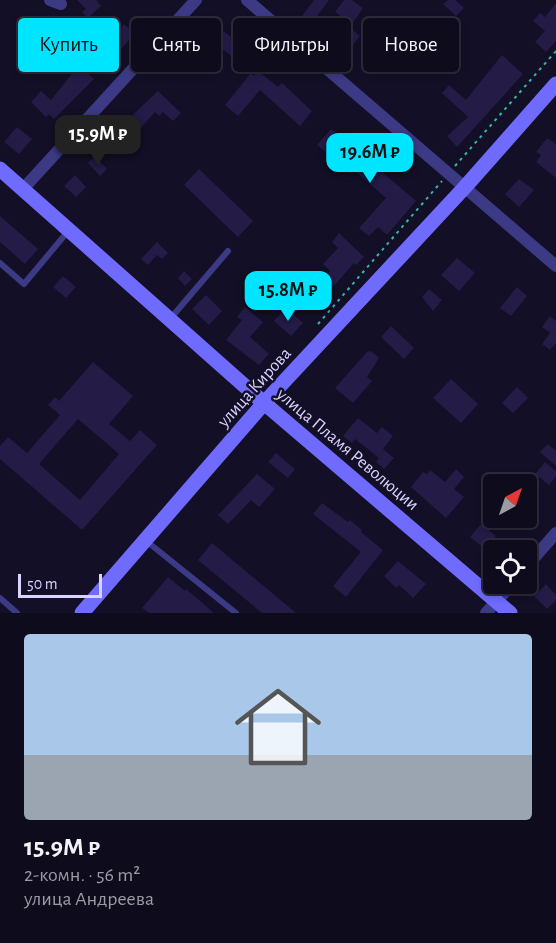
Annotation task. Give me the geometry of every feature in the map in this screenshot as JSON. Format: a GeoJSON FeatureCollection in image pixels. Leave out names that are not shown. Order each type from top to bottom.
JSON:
{"type":"FeatureCollection","features":[{"type":"Feature","properties":{"kind":"main road","name":"улица Кирова"},"geometry":{"type":"LineString","coordinates":[[82,613],[264,403],[465,187],[556,84]]}},
{"type":"Feature","properties":{"kind":"main road","name":"улица Пламя Революции"},"geometry":{"type":"LineString","coordinates":[[0,169],[491,607],[510,613]]}},
{"type":"Feature","properties":{"kind":"street"},"geometry":{"type":"LineString","coordinates":[[23,189],[196,0]]}},
{"type":"Feature","properties":{"kind":"street"},"geometry":{"type":"LineString","coordinates":[[247,0],[556,266]]}},
{"type":"Feature","properties":{"kind":"street"},"geometry":{"type":"LineString","coordinates":[[537,555],[556,533]]}},
{"type":"Feature","properties":{"kind":"street"},"geometry":{"type":"LineString","coordinates":[[491,607],[503,594]]}},
{"type":"Feature","properties":{"kind":"lane"},"geometry":{"type":"LineString","coordinates":[[0,263],[24,284],[69,230]]}},
{"type":"Feature","properties":{"kind":"lane"},"geometry":{"type":"LineString","coordinates":[[170,319],[228,251]]}},
{"type":"Feature","properties":{"kind":"lane"},"geometry":{"type":"LineString","coordinates":[[145,540],[236,613]]}},
{"type":"Feature","properties":{"kind":"lane"},"geometry":{"type":"LineString","coordinates":[[0,598],[17,613]]}},
{"type":"Feature","properties":{"kind":"path"},"geometry":{"type":"LineString","coordinates":[[315,327],[556,51]]}},
{"type":"Feature","properties":{"kind":"path"},"geometry":{"type":"LineString","coordinates":[[251,392],[284,364]]}},
{"type":"Feature","properties":{"kind":"building"},"geometry":{"type":"Polygon","coordinates":[[[77,0],[96,0],[101,6],[88,18],[82,12],[86,9],[77,0]]]}},
{"type":"Feature","properties":{"kind":"building"},"geometry":{"type":"Polygon","coordinates":[[[314,0],[329,0],[316,18],[302,16],[314,0]]]}},
{"type":"Feature","properties":{"kind":"building"},"geometry":{"type":"Polygon","coordinates":[[[344,0],[352,0],[363,8],[352,24],[351,18],[344,18],[335,12],[344,0]]]}},
{"type":"Feature","properties":{"kind":"building"},"geometry":{"type":"Polygon","coordinates":[[[448,0],[455,0],[464,8],[456,16],[443,4],[448,0]]]}},
{"type":"Feature","properties":{"kind":"building"},"geometry":{"type":"Polygon","coordinates":[[[556,3],[556,41],[546,52],[535,42],[545,31],[533,21],[540,13],[545,17],[556,3]]]}},
{"type":"Feature","properties":{"kind":"building"},"geometry":{"type":"Polygon","coordinates":[[[124,24],[131,30],[131,38],[121,49],[119,47],[119,30],[124,24]]]}},
{"type":"Feature","properties":{"kind":"building"},"geometry":{"type":"Polygon","coordinates":[[[221,29],[233,38],[233,57],[221,48],[221,29]]]}},
{"type":"Feature","properties":{"kind":"building"},"geometry":{"type":"Polygon","coordinates":[[[351,29],[360,36],[351,47],[351,29]]]}},
{"type":"Feature","properties":{"kind":"building"},"geometry":{"type":"Polygon","coordinates":[[[502,55],[523,74],[457,147],[447,136],[468,117],[442,93],[449,85],[466,100],[502,55]]]}},
{"type":"Feature","properties":{"kind":"building"},"geometry":{"type":"Polygon","coordinates":[[[73,72],[86,72],[94,79],[54,119],[49,114],[46,117],[31,102],[41,91],[51,100],[73,72]]]}},
{"type":"Feature","properties":{"kind":"building"},"geometry":{"type":"Polygon","coordinates":[[[259,72],[278,87],[282,83],[312,111],[300,126],[260,90],[238,116],[225,105],[251,73],[254,76],[259,72]]]}},
{"type":"Feature","properties":{"kind":"building"},"geometry":{"type":"Polygon","coordinates":[[[158,91],[181,113],[173,121],[163,112],[159,116],[155,112],[129,141],[114,128],[121,120],[124,123],[158,91]]]}},
{"type":"Feature","properties":{"kind":"building"},"geometry":{"type":"Polygon","coordinates":[[[17,127],[32,139],[19,154],[4,142],[17,127]]]}},
{"type":"Feature","properties":{"kind":"building"},"geometry":{"type":"Polygon","coordinates":[[[331,129],[416,201],[387,235],[378,227],[369,236],[359,228],[386,198],[355,171],[352,174],[317,145],[331,129]]]}},
{"type":"Feature","properties":{"kind":"building"},"geometry":{"type":"Polygon","coordinates":[[[547,138],[556,144],[556,178],[536,162],[541,155],[536,152],[547,138]]]}},
{"type":"Feature","properties":{"kind":"building"},"geometry":{"type":"Polygon","coordinates":[[[95,156],[107,169],[100,176],[88,163],[95,156]]]}},
{"type":"Feature","properties":{"kind":"building"},"geometry":{"type":"Polygon","coordinates":[[[199,169],[253,221],[238,237],[184,185],[199,169]]]}},
{"type":"Feature","properties":{"kind":"building"},"geometry":{"type":"Polygon","coordinates":[[[75,175],[86,187],[76,197],[64,186],[75,175]]]}},
{"type":"Feature","properties":{"kind":"building"},"geometry":{"type":"Polygon","coordinates":[[[519,179],[534,190],[519,207],[505,194],[519,179]]]}},
{"type":"Feature","properties":{"kind":"building"},"geometry":{"type":"Polygon","coordinates":[[[0,216],[38,249],[25,264],[0,242],[0,216]]]}},
{"type":"Feature","properties":{"kind":"building"},"geometry":{"type":"Polygon","coordinates":[[[339,233],[364,257],[356,265],[354,263],[320,302],[309,292],[330,271],[323,264],[338,248],[332,242],[339,233]]]}},
{"type":"Feature","properties":{"kind":"building"},"geometry":{"type":"Polygon","coordinates":[[[157,242],[168,253],[162,259],[157,255],[148,265],[141,259],[157,242]]]}},
{"type":"Feature","properties":{"kind":"building"},"geometry":{"type":"Polygon","coordinates":[[[457,258],[475,273],[459,291],[441,275],[457,258]]]}},
{"type":"Feature","properties":{"kind":"building"},"geometry":{"type":"Polygon","coordinates":[[[184,271],[192,279],[185,286],[178,278],[184,271]]]}},
{"type":"Feature","properties":{"kind":"building"},"geometry":{"type":"Polygon","coordinates":[[[63,276],[76,287],[66,298],[53,287],[63,276]]]}},
{"type":"Feature","properties":{"kind":"building"},"geometry":{"type":"Polygon","coordinates":[[[287,281],[304,295],[295,307],[278,293],[287,281]]]}},
{"type":"Feature","properties":{"kind":"building"},"geometry":{"type":"Polygon","coordinates":[[[517,287],[527,296],[511,316],[500,308],[517,287]]]}},
{"type":"Feature","properties":{"kind":"building"},"geometry":{"type":"Polygon","coordinates":[[[429,289],[442,300],[433,311],[422,297],[429,289]]]}},
{"type":"Feature","properties":{"kind":"building"},"geometry":{"type":"Polygon","coordinates":[[[206,295],[222,311],[209,325],[192,309],[206,295]]]}},
{"type":"Feature","properties":{"kind":"building"},"geometry":{"type":"Polygon","coordinates":[[[245,307],[263,322],[250,337],[269,354],[259,365],[226,340],[242,320],[237,317],[245,307]]]}},
{"type":"Feature","properties":{"kind":"building"},"geometry":{"type":"Polygon","coordinates":[[[286,308],[303,323],[291,336],[274,321],[286,308]]]}},
{"type":"Feature","properties":{"kind":"building"},"geometry":{"type":"Polygon","coordinates":[[[550,316],[556,321],[556,343],[550,350],[542,344],[550,333],[542,327],[550,316]]]}},
{"type":"Feature","properties":{"kind":"building"},"geometry":{"type":"Polygon","coordinates":[[[391,326],[414,348],[404,359],[381,337],[391,326]]]}},
{"type":"Feature","properties":{"kind":"building"},"geometry":{"type":"Polygon","coordinates":[[[371,351],[379,358],[367,377],[372,381],[353,403],[335,388],[367,352],[371,351]]]}},
{"type":"Feature","properties":{"kind":"building"},"geometry":{"type":"Polygon","coordinates":[[[93,362],[133,396],[109,424],[130,441],[140,430],[157,445],[82,530],[0,459],[0,446],[8,437],[27,453],[60,415],[48,405],[55,397],[59,401],[93,362]],[[78,419],[39,464],[80,500],[119,454],[78,419]]]}},
{"type":"Feature","properties":{"kind":"building"},"geometry":{"type":"Polygon","coordinates":[[[451,379],[478,404],[461,423],[433,398],[451,379]]]}},
{"type":"Feature","properties":{"kind":"building"},"geometry":{"type":"Polygon","coordinates":[[[517,387],[528,398],[513,413],[502,403],[517,387]]]}},
{"type":"Feature","properties":{"kind":"building"},"geometry":{"type":"Polygon","coordinates":[[[358,418],[377,433],[382,427],[393,436],[383,449],[394,458],[384,469],[376,462],[379,458],[355,439],[352,443],[343,436],[358,418]]]}},
{"type":"Feature","properties":{"kind":"building"},"geometry":{"type":"Polygon","coordinates":[[[548,444],[556,451],[556,466],[540,452],[548,444]]]}},
{"type":"Feature","properties":{"kind":"building"},"geometry":{"type":"Polygon","coordinates":[[[276,453],[295,469],[288,478],[268,462],[276,453]]]}},
{"type":"Feature","properties":{"kind":"building"},"geometry":{"type":"Polygon","coordinates":[[[545,462],[556,471],[556,476],[549,485],[535,474],[545,462]]]}},
{"type":"Feature","properties":{"kind":"building"},"geometry":{"type":"Polygon","coordinates":[[[456,469],[464,477],[454,489],[464,497],[446,518],[411,487],[423,472],[427,474],[430,470],[445,482],[456,469]]]}},
{"type":"Feature","properties":{"kind":"building"},"geometry":{"type":"Polygon","coordinates":[[[257,474],[275,489],[259,507],[251,500],[228,524],[218,515],[257,474]]]}},
{"type":"Feature","properties":{"kind":"building"},"geometry":{"type":"Polygon","coordinates":[[[322,503],[348,522],[350,520],[383,550],[346,597],[333,586],[361,552],[313,514],[322,503]]]}},
{"type":"Feature","properties":{"kind":"building"},"geometry":{"type":"Polygon","coordinates":[[[481,524],[483,528],[496,536],[493,540],[483,540],[483,547],[470,537],[481,524]]]}},
{"type":"Feature","properties":{"kind":"building"},"geometry":{"type":"Polygon","coordinates":[[[212,543],[296,613],[262,613],[198,560],[212,543]]]}},
{"type":"Feature","properties":{"kind":"building"},"geometry":{"type":"Polygon","coordinates":[[[398,561],[426,584],[413,598],[399,585],[396,588],[384,576],[398,561]]]}},
{"type":"Feature","properties":{"kind":"building"},"geometry":{"type":"Polygon","coordinates":[[[168,577],[214,613],[149,613],[142,608],[168,577]]]}},
{"type":"Feature","properties":{"kind":"building"},"geometry":{"type":"Polygon","coordinates":[[[546,584],[556,595],[556,600],[547,609],[534,596],[546,584]]]}}]}
